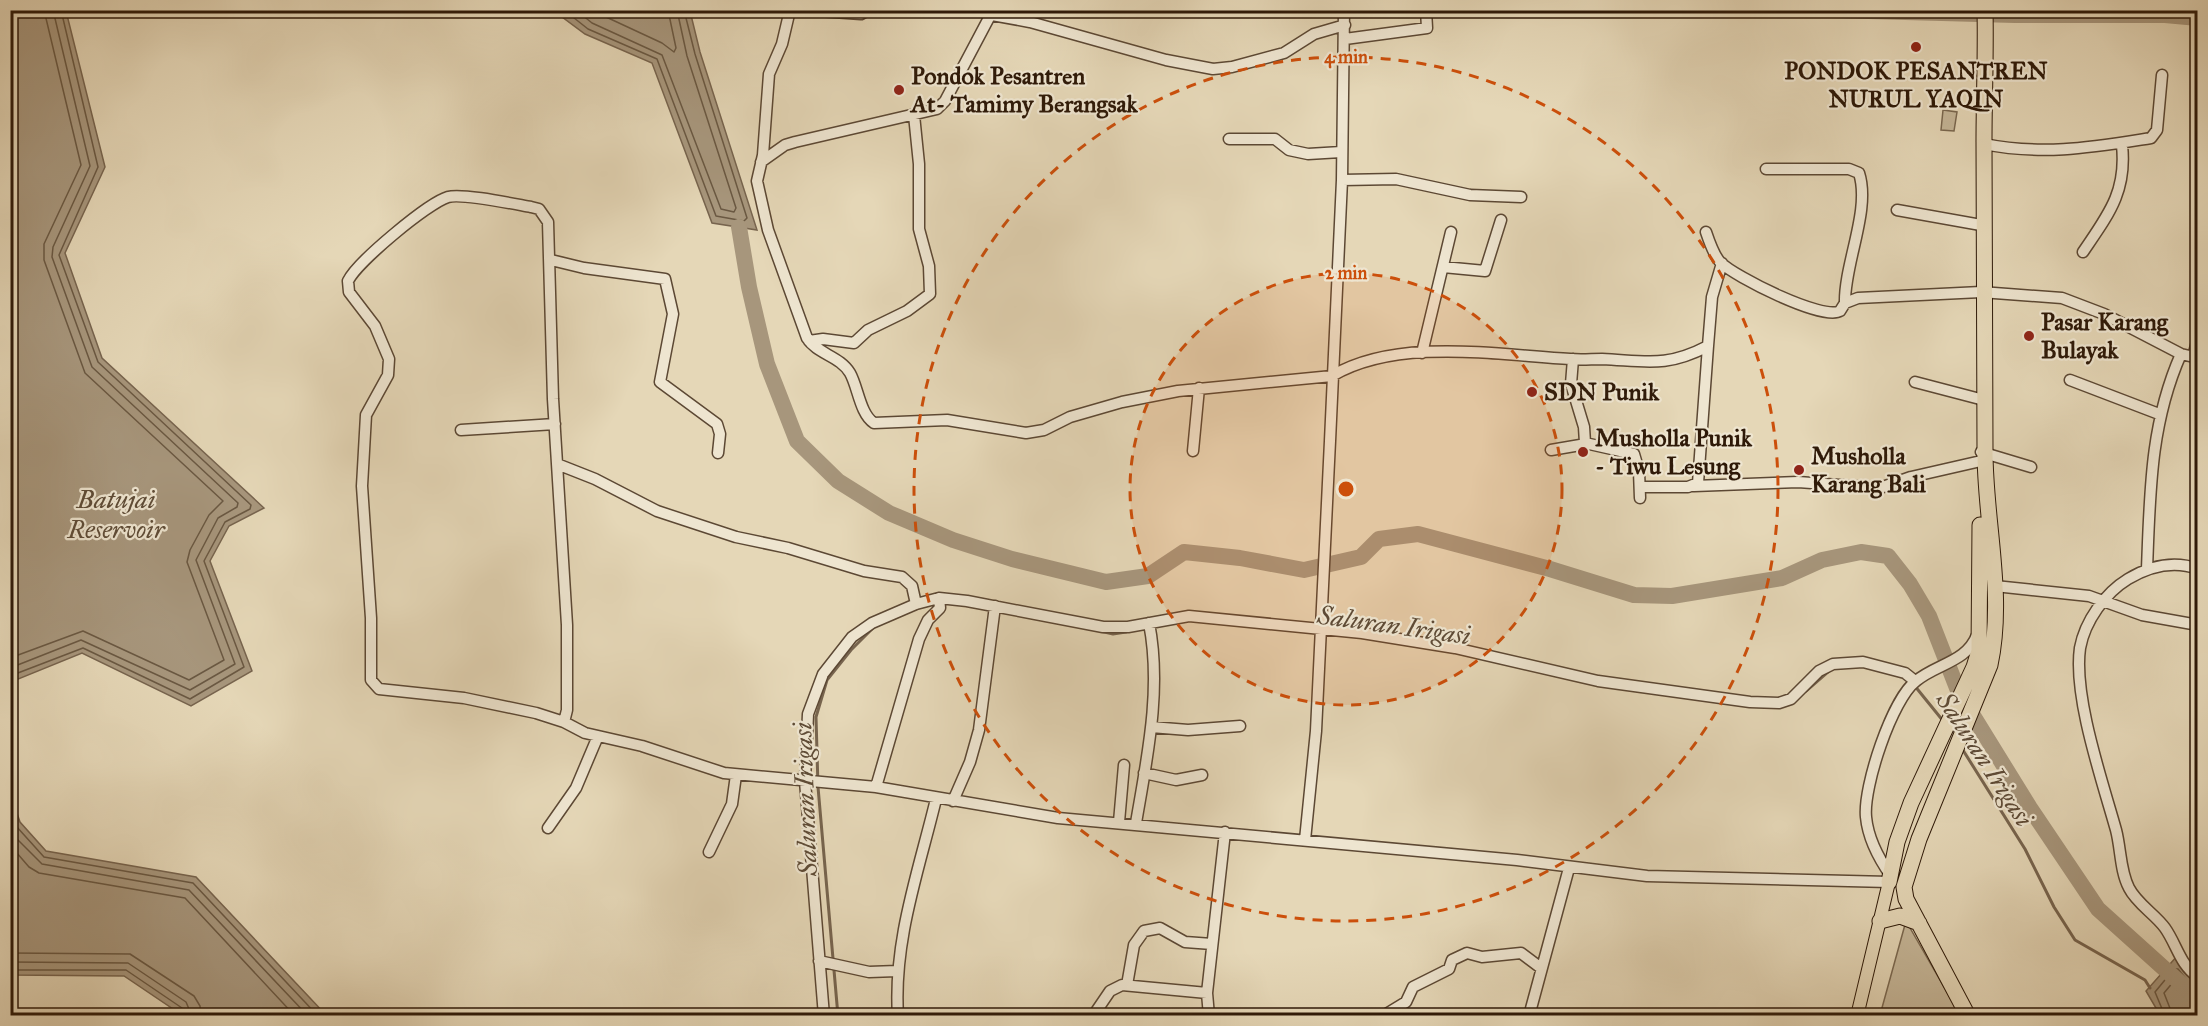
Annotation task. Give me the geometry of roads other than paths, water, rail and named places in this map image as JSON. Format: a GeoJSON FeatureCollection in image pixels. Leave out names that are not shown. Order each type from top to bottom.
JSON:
{"type":"FeatureCollection","features":[{"type":"Feature","properties":{"kind":"highway"},"geometry":{"type":"LineString","coordinates":[[1968,1016],[1903,889],[1980,671],[1984,144],[1982,10]]}},
{"type":"Feature","properties":{"kind":"highway"},"geometry":{"type":"LineString","coordinates":[[1890,879],[1897,842],[1941,736],[1993,650],[1995,586],[1982,455],[1980,399],[1983,292],[1981,225],[1983,34]]}},
{"type":"Feature","properties":{"kind":"highway"},"geometry":{"type":"LineString","coordinates":[[1880,921],[1900,916],[1919,923]]}},
{"type":"Feature","properties":{"kind":"main road"},"geometry":{"type":"LineString","coordinates":[[1857,1016],[1890,879]]}},
{"type":"Feature","properties":{"kind":"street"},"geometry":{"type":"LineString","coordinates":[[790,10],[782,44],[769,74],[761,162],[757,181],[763,212],[808,341],[844,365],[869,419],[874,423],[947,420],[1026,433],[1044,430],[1070,417],[1122,402],[1199,388],[1332,376],[1348,366],[1422,353],[1464,351],[1573,359],[1667,362],[1683,359],[1708,346]]}},
{"type":"Feature","properties":{"kind":"street"},"geometry":{"type":"LineString","coordinates":[[804,10],[861,14],[868,10]]}},
{"type":"Feature","properties":{"kind":"street"},"geometry":{"type":"LineString","coordinates":[[1305,840],[1316,730],[1325,548],[1342,180],[1344,10]]}},
{"type":"Feature","properties":{"kind":"street"},"geometry":{"type":"LineString","coordinates":[[1345,39],[1427,28],[1426,10]]}},
{"type":"Feature","properties":{"kind":"street"},"geometry":{"type":"LineString","coordinates":[[761,162],[795,142],[914,115],[942,106],[990,12],[1166,60],[1213,69],[1232,68],[1284,53],[1314,34],[1345,25]]}},
{"type":"Feature","properties":{"kind":"street"},"geometry":{"type":"LineString","coordinates":[[1984,144],[2012,150],[2040,151],[2122,145],[2154,136],[2162,75]]}},
{"type":"Feature","properties":{"kind":"street"},"geometry":{"type":"LineString","coordinates":[[808,341],[823,339],[854,343],[868,330],[908,310],[931,292],[929,266],[919,229],[918,153],[914,115]]}},
{"type":"Feature","properties":{"kind":"street"},"geometry":{"type":"LineString","coordinates":[[1229,139],[1275,139],[1289,150],[1308,154],[1341,152]]}},
{"type":"Feature","properties":{"kind":"street"},"geometry":{"type":"LineString","coordinates":[[2084,252],[2115,204],[2122,172],[2122,145]]}},
{"type":"Feature","properties":{"kind":"street"},"geometry":{"type":"LineString","coordinates":[[1766,169],[1848,169],[1859,173],[1858,223],[1846,284],[1845,303]]}},
{"type":"Feature","properties":{"kind":"street"},"geometry":{"type":"LineString","coordinates":[[1342,180],[1396,179],[1470,195],[1521,197]]}},
{"type":"Feature","properties":{"kind":"street"},"geometry":{"type":"LineString","coordinates":[[564,722],[567,715],[568,664],[555,424],[550,230],[546,218],[539,209],[449,196],[417,216],[385,242],[350,276],[348,284],[349,292],[380,334],[389,359],[388,375],[366,415],[362,486],[371,618],[371,680],[379,689],[464,698],[536,713],[564,722],[582,732],[642,746],[736,775],[760,774],[876,787],[1058,818],[1136,823],[1517,860],[1647,876],[1890,879],[1871,838],[1866,815],[1866,802],[1885,735],[1901,697],[1915,682],[1972,647],[1981,623]]}},
{"type":"Feature","properties":{"kind":"street"},"geometry":{"type":"LineString","coordinates":[[1897,210],[1981,225]]}},
{"type":"Feature","properties":{"kind":"street"},"geometry":{"type":"LineString","coordinates":[[1443,267],[1485,271],[1501,220]]}},
{"type":"Feature","properties":{"kind":"street"},"geometry":{"type":"LineString","coordinates":[[1422,353],[1451,232]]}},
{"type":"Feature","properties":{"kind":"street"},"geometry":{"type":"LineString","coordinates":[[1706,232],[1722,263],[1774,293],[1825,312],[1837,313],[1845,303],[1853,298],[1983,292],[2065,298],[2104,314],[2181,354],[2195,358],[2198,338]]}},
{"type":"Feature","properties":{"kind":"street"},"geometry":{"type":"LineString","coordinates":[[551,260],[665,279],[673,314],[660,382],[717,424],[720,434],[718,453]]}},
{"type":"Feature","properties":{"kind":"street"},"geometry":{"type":"LineString","coordinates":[[1694,486],[1698,483],[1712,297],[1722,263]]}},
{"type":"Feature","properties":{"kind":"street"},"geometry":{"type":"LineString","coordinates":[[2147,569],[2152,469],[2159,414],[2181,354]]}},
{"type":"Feature","properties":{"kind":"street"},"geometry":{"type":"LineString","coordinates":[[1573,359],[1573,391],[1586,444]]}},
{"type":"Feature","properties":{"kind":"street"},"geometry":{"type":"LineString","coordinates":[[2070,380],[2159,414]]}},
{"type":"Feature","properties":{"kind":"street"},"geometry":{"type":"LineString","coordinates":[[1915,382],[1980,399]]}},
{"type":"Feature","properties":{"kind":"street"},"geometry":{"type":"LineString","coordinates":[[1193,451],[1199,388]]}},
{"type":"Feature","properties":{"kind":"street"},"geometry":{"type":"LineString","coordinates":[[461,430],[555,424]]}},
{"type":"Feature","properties":{"kind":"street"},"geometry":{"type":"LineString","coordinates":[[1551,450],[1586,444],[1634,454],[1640,493],[1694,486],[1798,482],[1880,488],[1982,455],[2031,467]]}},
{"type":"Feature","properties":{"kind":"street"},"geometry":{"type":"LineString","coordinates":[[557,464],[595,478],[657,511],[736,537],[788,548],[864,571],[902,577],[912,586],[916,604]]}},
{"type":"Feature","properties":{"kind":"street"},"geometry":{"type":"LineString","coordinates":[[2198,568],[2170,565],[2147,569],[2120,584],[2103,602],[2083,638],[2080,666],[2084,700],[2101,786],[2116,833],[2130,890],[2164,927],[2185,966],[2198,977]]}},
{"type":"Feature","properties":{"kind":"street"},"geometry":{"type":"LineString","coordinates":[[1995,586],[2078,594],[2162,619],[2198,625]]}},
{"type":"Feature","properties":{"kind":"street"},"geometry":{"type":"LineString","coordinates":[[824,1016],[807,725],[813,698],[824,674],[840,650],[858,632],[884,617],[916,604],[939,602],[1103,627],[1150,626],[1190,616],[1320,634],[1455,648],[1598,681],[1750,702],[1779,703],[1791,699],[1819,671],[1833,663],[1863,662],[1905,673],[1915,682]]}},
{"type":"Feature","properties":{"kind":"street"},"geometry":{"type":"LineString","coordinates":[[876,787],[919,639],[939,602]]}},
{"type":"Feature","properties":{"kind":"street"},"geometry":{"type":"LineString","coordinates":[[953,801],[967,771],[979,730],[995,610]]}},
{"type":"Feature","properties":{"kind":"street"},"geometry":{"type":"LineString","coordinates":[[1136,823],[1151,727],[1155,670],[1150,626]]}},
{"type":"Feature","properties":{"kind":"street"},"geometry":{"type":"LineString","coordinates":[[1151,727],[1188,730],[1240,726]]}},
{"type":"Feature","properties":{"kind":"street"},"geometry":{"type":"LineString","coordinates":[[548,828],[576,788],[598,736]]}},
{"type":"Feature","properties":{"kind":"street"},"geometry":{"type":"LineString","coordinates":[[1119,822],[1124,765]]}},
{"type":"Feature","properties":{"kind":"street"},"geometry":{"type":"LineString","coordinates":[[1144,773],[1176,780],[1202,775]]}},
{"type":"Feature","properties":{"kind":"street"},"geometry":{"type":"LineString","coordinates":[[709,852],[732,804],[736,775]]}},
{"type":"Feature","properties":{"kind":"street"},"geometry":{"type":"LineString","coordinates":[[898,1016],[897,971],[900,944],[936,799]]}},
{"type":"Feature","properties":{"kind":"street"},"geometry":{"type":"LineString","coordinates":[[1209,1016],[1207,993],[1225,832]]}},
{"type":"Feature","properties":{"kind":"street"},"geometry":{"type":"LineString","coordinates":[[1529,1016],[1569,868]]}},
{"type":"Feature","properties":{"kind":"street"},"geometry":{"type":"LineString","coordinates":[[1128,985],[1134,945],[1144,931],[1160,928],[1169,930],[1185,942],[1212,944]]}},
{"type":"Feature","properties":{"kind":"street"},"geometry":{"type":"LineString","coordinates":[[1383,1016],[1406,1002],[1412,988],[1449,969],[1452,960],[1464,954],[1482,957],[1521,953],[1541,968]]}},
{"type":"Feature","properties":{"kind":"street"},"geometry":{"type":"LineString","coordinates":[[819,961],[869,972],[897,971]]}},
{"type":"Feature","properties":{"kind":"street"},"geometry":{"type":"LineString","coordinates":[[1093,1016],[1113,988],[1128,985],[1207,993]]}},
{"type":"Feature","properties":{"kind":"water","name":"Batujai Reservoir"},"geometry":{"type":"Polygon","coordinates":[[[11,10],[66,11],[105,167],[65,253],[102,358],[264,508],[229,526],[210,561],[252,671],[191,706],[82,653],[11,682],[11,10]]]}},
{"type":"Feature","properties":{"kind":"water"},"geometry":{"type":"Polygon","coordinates":[[[554,11],[690,11],[700,52],[757,230],[712,223],[652,63],[585,34],[554,11]]]}},
{"type":"Feature","properties":{"kind":"water"},"geometry":{"type":"Polygon","coordinates":[[[11,796],[20,822],[46,851],[196,877],[326,1015],[182,1015],[124,976],[11,975],[11,796]]]}},
{"type":"Feature","properties":{"kind":"water"},"geometry":{"type":"Polygon","coordinates":[[[2178,955],[2197,983],[2197,1015],[2160,1015],[2146,991],[2178,955]]]}},
{"type":"Feature","properties":{"kind":"waterway"},"geometry":{"type":"LineString","coordinates":[[1832,10],[2015,15],[2165,15],[2198,18]]}},
{"type":"Feature","properties":{"kind":"waterway"},"geometry":{"type":"LineString","coordinates":[[739,227],[749,287],[767,364],[797,441],[838,481],[889,513],[953,540],[1012,559],[1106,582],[1148,576],[1184,552],[1240,558],[1304,570],[1361,557],[1379,539],[1418,534],[1550,569],[1634,595],[1672,596],[1782,578],[1822,560],[1861,552],[1888,556],[1910,584],[1929,616],[1959,693],[2030,808],[2098,909],[2198,999]]}},
{"type":"Feature","properties":{"kind":"waterway","name":"Saluran Irigasi"},"geometry":{"type":"LineString","coordinates":[[838,1016],[818,787],[816,717],[827,680],[851,650],[872,629]]}},
{"type":"Feature","properties":{"kind":"waterway","name":"Saluran Irigasi"},"geometry":{"type":"LineString","coordinates":[[1100,631],[1113,634],[1126,632]]}},
{"type":"Feature","properties":{"kind":"waterway","name":"Saluran Irigasi"},"geometry":{"type":"LineString","coordinates":[[1806,691],[1829,671]]}},
{"type":"Feature","properties":{"kind":"waterway","name":"Saluran Irigasi"},"geometry":{"type":"LineString","coordinates":[[1914,685],[1944,722]]}},
{"type":"Feature","properties":{"kind":"waterway","name":"Saluran Irigasi"},"geometry":{"type":"LineString","coordinates":[[1961,747],[2025,849],[2054,907],[2075,940],[2145,980],[2150,988]]}},
{"type":"Feature","properties":{"kind":"place","name":"PONDOK PESANTREN NURUL YAQIN"},"geometry":{"type":"Point","coordinates":[1916,47]}},
{"type":"Feature","properties":{"kind":"place","name":"Pondok Pesantren At- Tamimy Berangsak"},"geometry":{"type":"Point","coordinates":[899,90]}},
{"type":"Feature","properties":{"kind":"place","name":"Pasar Karang Bulayak"},"geometry":{"type":"Point","coordinates":[2029,336]}},
{"type":"Feature","properties":{"kind":"place","name":"SDN Punik"},"geometry":{"type":"Point","coordinates":[1532,392]}},
{"type":"Feature","properties":{"kind":"place","name":"Musholla Punik - Tiwu Lesung"},"geometry":{"type":"Point","coordinates":[1583,452]}},
{"type":"Feature","properties":{"kind":"place","name":"Musholla Karang Bali"},"geometry":{"type":"Point","coordinates":[1799,470]}}]}
